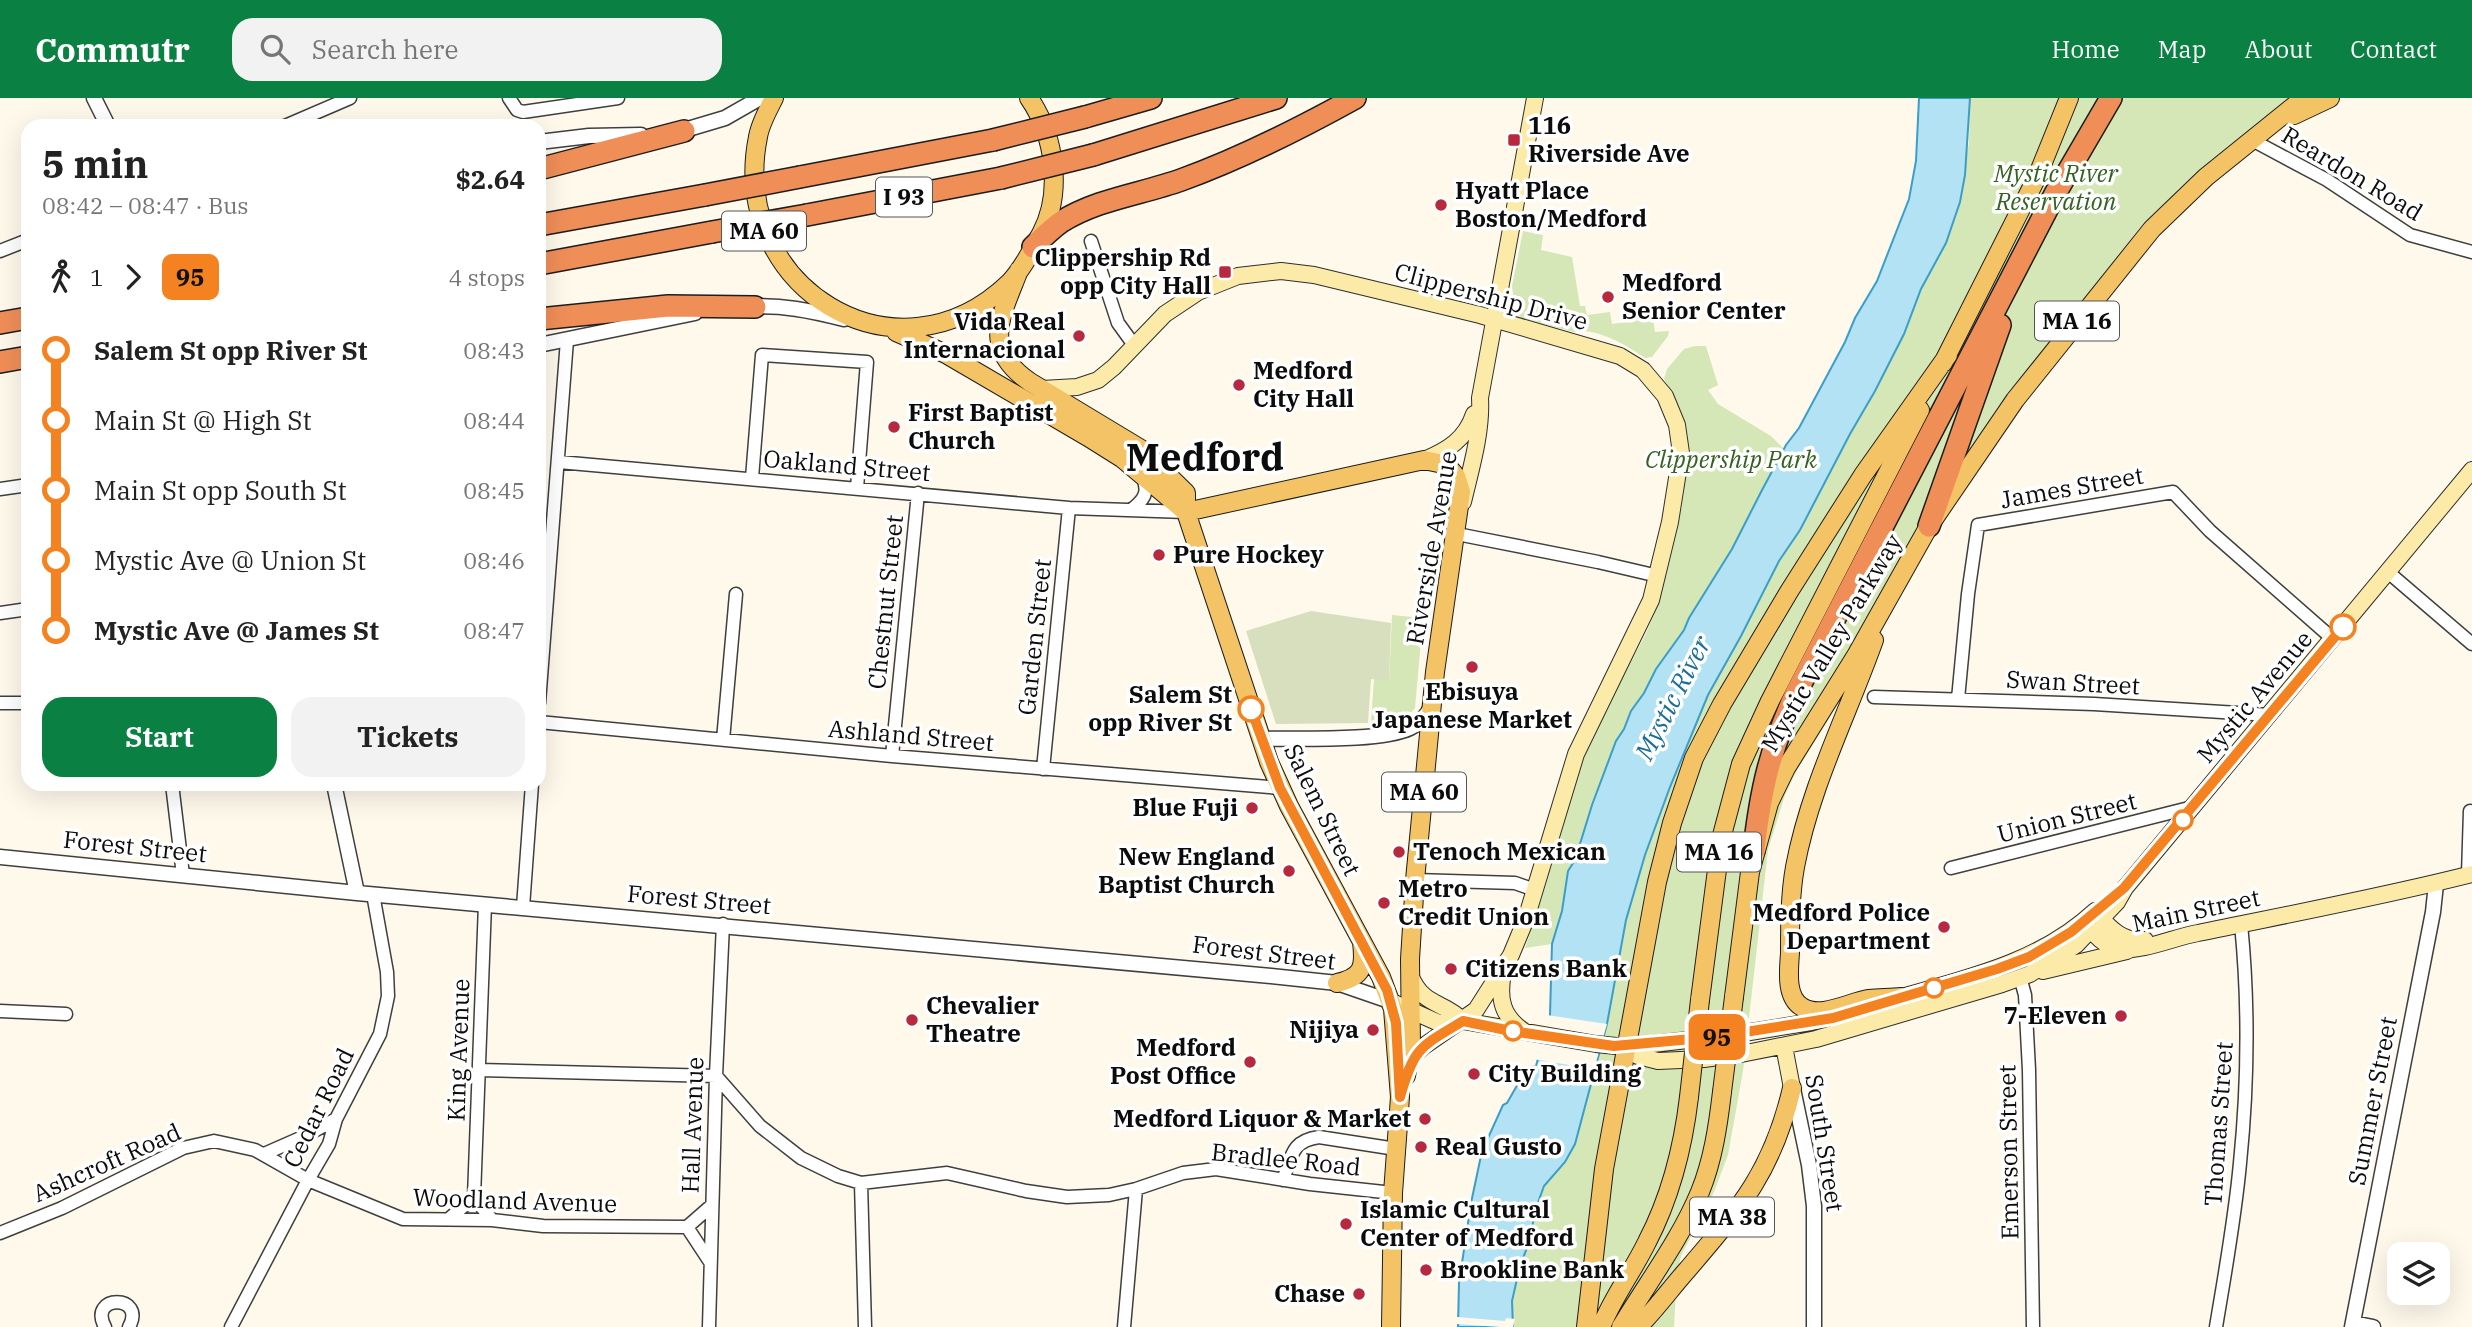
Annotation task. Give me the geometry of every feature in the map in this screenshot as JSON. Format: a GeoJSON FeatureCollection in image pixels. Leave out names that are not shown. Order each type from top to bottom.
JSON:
{"type":"FeatureCollection","features":[{"type":"Feature","properties":{"kind":"highway","name":"I 93"},"geometry":{"type":"LineString","coordinates":[[546,224],[993,140],[1151,98]]}},
{"type":"Feature","properties":{"kind":"highway","name":"I 93"},"geometry":{"type":"LineString","coordinates":[[546,263],[1001,178],[1093,155],[1276,98]]}},
{"type":"Feature","properties":{"kind":"highway"},"geometry":{"type":"LineString","coordinates":[[1033,247],[1059,223],[1094,206],[1218,166],[1290,133],[1355,98]]}},
{"type":"Feature","properties":{"kind":"highway"},"geometry":{"type":"LineString","coordinates":[[1754,850],[1767,769],[1777,735],[1791,704],[2055,194],[2079,141],[2094,98]]}},
{"type":"Feature","properties":{"kind":"highway"},"geometry":{"type":"LineString","coordinates":[[2055,194],[2111,98]]}},
{"type":"Feature","properties":{"kind":"highway"},"geometry":{"type":"LineString","coordinates":[[546,167],[684,131]]}},
{"type":"Feature","properties":{"kind":"highway"},"geometry":{"type":"LineString","coordinates":[[1930,526],[2024,256]]}},
{"type":"Feature","properties":{"kind":"highway"},"geometry":{"type":"LineString","coordinates":[[546,318],[668,306],[755,307]]}},
{"type":"Feature","properties":{"kind":"highway"},"geometry":{"type":"LineString","coordinates":[[0,323],[21,319]]}},
{"type":"Feature","properties":{"kind":"highway"},"geometry":{"type":"LineString","coordinates":[[0,362],[21,358]]}},
{"type":"Feature","properties":{"kind":"main road","name":"MA 60"},"geometry":{"type":"LineString","coordinates":[[774,98],[758,135],[753,178],[758,213],[765,234],[782,264],[807,291],[863,323],[885,327],[926,344],[1023,398],[1123,459],[1186,512]]}},
{"type":"Feature","properties":{"kind":"main road","name":"MA 60"},"geometry":{"type":"LineString","coordinates":[[1019,270],[1051,209],[1054,172],[1047,132],[1029,98]]}},
{"type":"Feature","properties":{"kind":"main road","name":"Riverside Avenue"},"geometry":{"type":"LineString","coordinates":[[1411,1012],[1410,975],[1415,880],[1435,672],[1460,513],[1481,413],[1480,398],[1535,98]]}},
{"type":"Feature","properties":{"kind":"main road","name":"Mystic Valley Parkway"},"geometry":{"type":"LineString","coordinates":[[1601,1327],[1648,1240],[1678,1164],[1689,1097],[1721,839],[1741,764],[1770,701],[1948,355],[2041,167],[2069,98]]}},
{"type":"Feature","properties":{"kind":"main road","name":"Mystic Valley Parkway"},"geometry":{"type":"LineString","coordinates":[[1622,1327],[1678,1235],[1700,1191],[1713,1151],[1746,891],[1765,813],[1779,782],[1930,526],[2015,400],[2137,247],[2188,194],[2304,98]]}},
{"type":"Feature","properties":{"kind":"main road"},"geometry":{"type":"LineString","coordinates":[[2252,139],[2295,114],[2330,98]]}},
{"type":"Feature","properties":{"kind":"main road"},"geometry":{"type":"LineString","coordinates":[[885,327],[912,328],[964,315],[986,301],[1019,270]]}},
{"type":"Feature","properties":{"kind":"main road","name":"Salem Street"},"geometry":{"type":"LineString","coordinates":[[1019,270],[1001,313],[999,327],[1000,342],[1007,361],[1015,371],[1149,456],[1186,493],[1186,512],[1261,739],[1280,788],[1392,1002]]}},
{"type":"Feature","properties":{"kind":"main road","name":"Clippership Drive"},"geometry":{"type":"LineString","coordinates":[[1042,389],[1077,387],[1095,382],[1109,372],[1165,314],[1198,292],[1231,278],[1269,272],[1314,275],[1494,320],[1630,360],[1648,374],[1665,396],[1678,425],[1681,453],[1658,576],[1643,619],[1576,754],[1526,919],[1505,965],[1480,1006],[1463,1021],[1424,1046],[1414,1055],[1408,1067]]}},
{"type":"Feature","properties":{"kind":"main road"},"geometry":{"type":"LineString","coordinates":[[1586,1327],[1601,1186],[1626,1046],[1662,859],[1695,758],[1722,704],[1790,590],[1863,475],[1948,355]]}},
{"type":"Feature","properties":{"kind":"main road"},"geometry":{"type":"LineString","coordinates":[[1186,512],[1424,460],[1444,451],[1466,433],[1480,398]]}},
{"type":"Feature","properties":{"kind":"main road","name":"MA 60"},"geometry":{"type":"LineString","coordinates":[[1424,460],[1443,464],[1456,476],[1461,492],[1460,513]]}},
{"type":"Feature","properties":{"kind":"main road","name":"Mystic Avenue"},"geometry":{"type":"LineString","coordinates":[[2093,921],[2194,807],[2472,470]]}},
{"type":"Feature","properties":{"kind":"main road"},"geometry":{"type":"LineString","coordinates":[[1891,594],[1864,670],[1822,772],[1803,833],[1792,892],[1790,985],[1795,1002],[1812,1011],[1869,999],[1901,997]]}},
{"type":"Feature","properties":{"kind":"main road","name":"Main Street"},"geometry":{"type":"LineString","coordinates":[[2093,921],[2112,947],[2139,948],[2185,935],[2470,875]]}},
{"type":"Feature","properties":{"kind":"main road"},"geometry":{"type":"LineString","coordinates":[[1392,1002],[1439,1023],[1463,1021],[1601,1045],[1626,1046],[1752,1032],[1833,1018],[1997,969],[2022,959],[2093,921]]}},
{"type":"Feature","properties":{"kind":"main road"},"geometry":{"type":"LineString","coordinates":[[2093,921],[2132,940],[2185,935]]}},
{"type":"Feature","properties":{"kind":"main road"},"geometry":{"type":"LineString","coordinates":[[2025,975],[2071,948],[2093,921]]}},
{"type":"Feature","properties":{"kind":"main road"},"geometry":{"type":"LineString","coordinates":[[1337,983],[1349,980],[1360,971],[1363,962],[1361,939]]}},
{"type":"Feature","properties":{"kind":"main road"},"geometry":{"type":"LineString","coordinates":[[1626,1046],[1644,1058],[1667,1061],[1704,1059],[1784,1046],[1816,1039],[2025,975],[2139,948]]}},
{"type":"Feature","properties":{"kind":"main road"},"geometry":{"type":"LineString","coordinates":[[1505,965],[1500,987],[1503,1007],[1511,1021],[1532,1034]]}},
{"type":"Feature","properties":{"kind":"main road"},"geometry":{"type":"LineString","coordinates":[[1410,975],[1425,998],[1454,1013],[1463,1021]]}},
{"type":"Feature","properties":{"kind":"main road","name":"MA 60"},"geometry":{"type":"LineString","coordinates":[[1391,1327],[1393,1193],[1400,1097],[1396,1023],[1392,1002]]}},
{"type":"Feature","properties":{"kind":"main road","name":"MA 60"},"geometry":{"type":"LineString","coordinates":[[1400,1097],[1411,1045],[1411,1012]]}},
{"type":"Feature","properties":{"kind":"main road","name":"South Street"},"geometry":{"type":"LineString","coordinates":[[1784,1046],[1792,1088]]}},
{"type":"Feature","properties":{"kind":"main road","name":"MA 38"},"geometry":{"type":"LineString","coordinates":[[1638,1327],[1746,1199],[1768,1163],[1792,1088]]}},
{"type":"Feature","properties":{"kind":"street"},"geometry":{"type":"LineString","coordinates":[[94,98],[104,119]]}},
{"type":"Feature","properties":{"kind":"street"},"geometry":{"type":"LineString","coordinates":[[301,119],[350,98]]}},
{"type":"Feature","properties":{"kind":"street"},"geometry":{"type":"LineString","coordinates":[[509,98],[517,110],[525,112],[618,98]]}},
{"type":"Feature","properties":{"kind":"street"},"geometry":{"type":"LineString","coordinates":[[546,141],[684,131],[725,118],[760,98]]}},
{"type":"Feature","properties":{"kind":"street","name":"Reardon Road"},"geometry":{"type":"LineString","coordinates":[[2252,139],[2327,180],[2410,235],[2472,253]]}},
{"type":"Feature","properties":{"kind":"street"},"geometry":{"type":"LineString","coordinates":[[1091,241],[1118,323],[1134,345]]}},
{"type":"Feature","properties":{"kind":"street"},"geometry":{"type":"LineString","coordinates":[[2,246],[21,242]]}},
{"type":"Feature","properties":{"kind":"street"},"geometry":{"type":"LineString","coordinates":[[546,344],[706,311],[755,307],[810,311],[863,323]]}},
{"type":"Feature","properties":{"kind":"street"},"geometry":{"type":"LineString","coordinates":[[546,613],[567,340]]}},
{"type":"Feature","properties":{"kind":"street"},"geometry":{"type":"LineString","coordinates":[[752,478],[763,355],[867,362],[857,488]]}},
{"type":"Feature","properties":{"kind":"street","name":"Oakland Street"},"geometry":{"type":"LineString","coordinates":[[559,462],[1069,508],[1186,512]]}},
{"type":"Feature","properties":{"kind":"street"},"geometry":{"type":"LineString","coordinates":[[1131,510],[1146,492],[1146,485],[1140,473]]}},
{"type":"Feature","properties":{"kind":"street"},"geometry":{"type":"LineString","coordinates":[[0,489],[21,486]]}},
{"type":"Feature","properties":{"kind":"street","name":"James Street"},"geometry":{"type":"LineString","coordinates":[[1958,699],[1978,525],[2173,492],[2210,531],[2333,639]]}},
{"type":"Feature","properties":{"kind":"street","name":"Chestnut Street"},"geometry":{"type":"LineString","coordinates":[[892,756],[918,493]]}},
{"type":"Feature","properties":{"kind":"street","name":"Garden Street"},"geometry":{"type":"LineString","coordinates":[[1043,769],[1069,508]]}},
{"type":"Feature","properties":{"kind":"street"},"geometry":{"type":"LineString","coordinates":[[1457,534],[1658,576]]}},
{"type":"Feature","properties":{"kind":"street"},"geometry":{"type":"LineString","coordinates":[[2388,572],[2472,644]]}},
{"type":"Feature","properties":{"kind":"street"},"geometry":{"type":"LineString","coordinates":[[723,740],[736,594]]}},
{"type":"Feature","properties":{"kind":"street"},"geometry":{"type":"LineString","coordinates":[[0,613],[21,610]]}},
{"type":"Feature","properties":{"kind":"street","name":"Swan Street"},"geometry":{"type":"LineString","coordinates":[[1874,696],[2094,704],[2270,715]]}},
{"type":"Feature","properties":{"kind":"street"},"geometry":{"type":"LineString","coordinates":[[0,703],[21,704]]}},
{"type":"Feature","properties":{"kind":"street"},"geometry":{"type":"LineString","coordinates":[[1261,739],[1394,734],[1420,722],[1433,704]]}},
{"type":"Feature","properties":{"kind":"street","name":"Ashland Street"},"geometry":{"type":"LineString","coordinates":[[546,723],[892,756],[1280,788]]}},
{"type":"Feature","properties":{"kind":"street"},"geometry":{"type":"LineString","coordinates":[[173,791],[183,875]]}},
{"type":"Feature","properties":{"kind":"street"},"geometry":{"type":"LineString","coordinates":[[335,791],[357,893]]}},
{"type":"Feature","properties":{"kind":"street"},"geometry":{"type":"LineString","coordinates":[[523,907],[531,791]]}},
{"type":"Feature","properties":{"kind":"street","name":"Union Street"},"geometry":{"type":"LineString","coordinates":[[1951,868],[2194,807]]}},
{"type":"Feature","properties":{"kind":"street"},"geometry":{"type":"LineString","coordinates":[[2470,811],[2470,875]]}},
{"type":"Feature","properties":{"kind":"street","name":"Forest Street"},"geometry":{"type":"LineString","coordinates":[[0,857],[357,893],[723,924],[1337,983],[1392,1002]]}},
{"type":"Feature","properties":{"kind":"street"},"geometry":{"type":"LineString","coordinates":[[1415,880],[1516,883],[1535,890]]}},
{"type":"Feature","properties":{"kind":"street","name":"Summer Street"},"geometry":{"type":"LineString","coordinates":[[2352,1325],[2431,926],[2436,884]]}},
{"type":"Feature","properties":{"kind":"street","name":"Cedar Road"},"geometry":{"type":"LineString","coordinates":[[231,1327],[329,1144],[336,1119],[380,1034],[388,996],[387,972],[373,894]]}},
{"type":"Feature","properties":{"kind":"street","name":"King Avenue"},"geometry":{"type":"LineString","coordinates":[[474,1197],[485,904]]}},
{"type":"Feature","properties":{"kind":"street","name":"Hall Avenue"},"geometry":{"type":"LineString","coordinates":[[709,1327],[723,924]]}},
{"type":"Feature","properties":{"kind":"street","name":"Thomas Street"},"geometry":{"type":"LineString","coordinates":[[2216,1327],[2240,1164],[2247,1065],[2247,986],[2241,924]]}},
{"type":"Feature","properties":{"kind":"street","name":"Emerson Street"},"geometry":{"type":"LineString","coordinates":[[2025,975],[2033,1327]]}},
{"type":"Feature","properties":{"kind":"street"},"geometry":{"type":"LineString","coordinates":[[0,1011],[66,1014]]}},
{"type":"Feature","properties":{"kind":"street","name":"South Street"},"geometry":{"type":"LineString","coordinates":[[1752,1032],[1771,1034],[1784,1046]]}},
{"type":"Feature","properties":{"kind":"street"},"geometry":{"type":"LineString","coordinates":[[478,1070],[716,1076]]}},
{"type":"Feature","properties":{"kind":"street","name":"Bradlee Road"},"geometry":{"type":"LineString","coordinates":[[716,1076],[760,1125],[801,1158],[838,1176],[861,1183],[947,1173],[1026,1191],[1067,1197],[1109,1195],[1183,1173],[1216,1169],[1393,1193]]}},
{"type":"Feature","properties":{"kind":"street","name":"South Street"},"geometry":{"type":"LineString","coordinates":[[1792,1088],[1809,1165],[1814,1206],[1814,1327]]}},
{"type":"Feature","properties":{"kind":"street"},"geometry":{"type":"LineString","coordinates":[[264,1154],[336,1119]]}},
{"type":"Feature","properties":{"kind":"street"},"geometry":{"type":"LineString","coordinates":[[1283,1180],[1297,1145],[1307,1139],[1319,1137],[1396,1149]]}},
{"type":"Feature","properties":{"kind":"street","name":"Ashcroft Road"},"geometry":{"type":"LineString","coordinates":[[0,1233],[62,1208],[183,1148],[214,1140],[255,1150],[308,1180]]}},
{"type":"Feature","properties":{"kind":"street","name":"Woodland Avenue"},"geometry":{"type":"LineString","coordinates":[[308,1180],[403,1219],[450,1217],[543,1226],[687,1227]]}},
{"type":"Feature","properties":{"kind":"street"},"geometry":{"type":"LineString","coordinates":[[861,1183],[865,1327]]}},
{"type":"Feature","properties":{"kind":"street"},"geometry":{"type":"LineString","coordinates":[[1124,1327],[1136,1189]]}},
{"type":"Feature","properties":{"kind":"street"},"geometry":{"type":"LineString","coordinates":[[450,1217],[474,1197],[492,1220]]}},
{"type":"Feature","properties":{"kind":"street"},"geometry":{"type":"LineString","coordinates":[[710,1263],[687,1227],[712,1206]]}},
{"type":"Feature","properties":{"kind":"street"},"geometry":{"type":"LineString","coordinates":[[105,1327],[103,1310],[110,1303],[116,1302],[131,1310],[129,1327]]}},
{"type":"Feature","properties":{"kind":"street"},"geometry":{"type":"LineString","coordinates":[[2352,1325],[2373,1327]]}},
{"type":"Feature","properties":{"kind":"green space","name":"Mystic River Reservation"},"geometry":{"type":"Polygon","coordinates":[[[1970,98],[2291,98],[2225,149],[2142,225],[1997,408],[1949,481],[1842,698],[1797,770],[1785,795],[1768,850],[1743,1071],[1728,1155],[1714,1192],[1681,1256],[1677,1273],[1674,1327],[1513,1327],[1512,1301],[1520,1266],[1530,1240],[1535,1211],[1544,1186],[1565,1162],[1575,1144],[1607,1024],[1626,920],[1645,855],[1670,787],[1708,695],[1779,561],[1800,530],[1875,391],[1904,334],[1921,289],[1946,243],[1969,143],[1970,98]]]}},
{"type":"Feature","properties":{"kind":"green space"},"geometry":{"type":"Polygon","coordinates":[[[1523,231],[1543,235],[1541,250],[1572,257],[1580,306],[1585,306],[1587,315],[1610,312],[1612,324],[1641,320],[1639,305],[1651,304],[1655,332],[1669,331],[1652,357],[1645,358],[1601,334],[1574,332],[1523,319],[1515,313],[1512,286],[1523,231]]]}},
{"type":"Feature","properties":{"kind":"green space","name":"Clippership Park"},"geometry":{"type":"Polygon","coordinates":[[[1706,346],[1718,385],[1708,390],[1718,404],[1771,436],[1784,449],[1732,549],[1684,630],[1656,669],[1616,741],[1575,860],[1568,871],[1562,911],[1552,944],[1525,948],[1590,740],[1646,633],[1662,590],[1682,504],[1688,452],[1683,418],[1664,379],[1667,369],[1684,349],[1706,346]]]}},
{"type":"Feature","properties":{"kind":"green space"},"geometry":{"type":"Polygon","coordinates":[[[1311,611],[1391,623],[1389,681],[1371,679],[1368,723],[1276,724],[1246,631],[1311,611]]]}},
{"type":"Feature","properties":{"kind":"green space"},"geometry":{"type":"Polygon","coordinates":[[[1392,615],[1423,618],[1415,708],[1401,719],[1371,722],[1374,679],[1389,680],[1392,615]]]}},
{"type":"Feature","properties":{"kind":"water","name":"Mystic River"},"geometry":{"type":"Polygon","coordinates":[[[1919,98],[1970,98],[1965,175],[1960,202],[1946,243],[1921,289],[1904,334],[1875,391],[1800,530],[1779,561],[1708,695],[1670,787],[1645,855],[1626,920],[1607,1024],[1575,1144],[1565,1162],[1544,1186],[1535,1211],[1530,1240],[1520,1266],[1512,1301],[1513,1327],[1458,1327],[1459,1283],[1482,1151],[1503,1105],[1507,1103],[1527,1068],[1536,1066],[1550,1015],[1552,944],[1562,911],[1568,871],[1575,860],[1616,741],[1656,669],[1684,630],[1732,549],[1877,281],[1909,199],[1916,161],[1919,98]]]}},
{"type":"Feature","properties":{"kind":"pier"},"geometry":{"type":"Polygon","coordinates":[[[1547,1015],[1607,1024],[1594,1069],[1533,1059],[1547,1015]]]}},
{"type":"Feature","properties":{"kind":"pier"},"geometry":{"type":"Polygon","coordinates":[[[1457,1317],[1505,1321],[1506,1318],[1515,1319],[1513,1327],[1500,1327],[1457,1324],[1457,1317]]]}},
{"type":"Feature","properties":{"kind":"bus line","name":"95"},"geometry":{"type":"LineString","coordinates":[[1251,709],[1280,788],[1387,990],[1396,1023],[1400,1097],[1414,1055],[1433,1039],[1463,1021],[1614,1046],[1732,1035],[1833,1018],[2029,957],[2071,932],[2124,888],[2343,627]]}},
{"type":"Feature","properties":{"kind":"place","name":"116 Riverside Ave"},"geometry":{"type":"Point","coordinates":[1514,140]}},
{"type":"Feature","properties":{"kind":"place","name":"Hyatt Place Boston/Medford"},"geometry":{"type":"Point","coordinates":[1441,205]}},
{"type":"Feature","properties":{"kind":"place","name":"Clippership Rd opp City Hall"},"geometry":{"type":"Point","coordinates":[1225,272]}},
{"type":"Feature","properties":{"kind":"place","name":"Medford Senior Center"},"geometry":{"type":"Point","coordinates":[1608,297]}},
{"type":"Feature","properties":{"kind":"place","name":"Vida Real Internacional"},"geometry":{"type":"Point","coordinates":[1079,336]}},
{"type":"Feature","properties":{"kind":"place","name":"Medford City Hall"},"geometry":{"type":"Point","coordinates":[1239,385]}},
{"type":"Feature","properties":{"kind":"place","name":"First Baptist Church"},"geometry":{"type":"Point","coordinates":[894,427]}},
{"type":"Feature","properties":{"kind":"place","name":"Pure Hockey"},"geometry":{"type":"Point","coordinates":[1159,555]}},
{"type":"Feature","properties":{"kind":"place","name":"Ebisuya Japanese Market"},"geometry":{"type":"Point","coordinates":[1472,667]}},
{"type":"Feature","properties":{"kind":"place","name":"Salem St opp River St"},"geometry":{"type":"Point","coordinates":[1251,709]}},
{"type":"Feature","properties":{"kind":"place","name":"Blue Fuji"},"geometry":{"type":"Point","coordinates":[1252,808]}},
{"type":"Feature","properties":{"kind":"place","name":"Tenoch Mexican"},"geometry":{"type":"Point","coordinates":[1399,852]}},
{"type":"Feature","properties":{"kind":"place","name":"New England Baptist Church"},"geometry":{"type":"Point","coordinates":[1289,871]}},
{"type":"Feature","properties":{"kind":"place","name":"Metro Credit Union"},"geometry":{"type":"Point","coordinates":[1384,903]}},
{"type":"Feature","properties":{"kind":"place","name":"Medford Police Department"},"geometry":{"type":"Point","coordinates":[1944,927]}},
{"type":"Feature","properties":{"kind":"place","name":"Citizens Bank"},"geometry":{"type":"Point","coordinates":[1451,969]}},
{"type":"Feature","properties":{"kind":"place","name":"7-Eleven"},"geometry":{"type":"Point","coordinates":[2121,1016]}},
{"type":"Feature","properties":{"kind":"place","name":"Chevalier Theatre"},"geometry":{"type":"Point","coordinates":[912,1020]}},
{"type":"Feature","properties":{"kind":"place","name":"Nijiya"},"geometry":{"type":"Point","coordinates":[1373,1030]}},
{"type":"Feature","properties":{"kind":"place","name":"Medford Post Office"},"geometry":{"type":"Point","coordinates":[1250,1062]}},
{"type":"Feature","properties":{"kind":"place","name":"City Building"},"geometry":{"type":"Point","coordinates":[1474,1074]}},
{"type":"Feature","properties":{"kind":"place","name":"Medford Liquor & Market"},"geometry":{"type":"Point","coordinates":[1425,1119]}},
{"type":"Feature","properties":{"kind":"place","name":"Real Gusto"},"geometry":{"type":"Point","coordinates":[1421,1147]}},
{"type":"Feature","properties":{"kind":"place","name":"Islamic Cultural Center of Medford"},"geometry":{"type":"Point","coordinates":[1346,1224]}},
{"type":"Feature","properties":{"kind":"place","name":"Brookline Bank"},"geometry":{"type":"Point","coordinates":[1426,1270]}},
{"type":"Feature","properties":{"kind":"place","name":"Chase"},"geometry":{"type":"Point","coordinates":[1359,1294]}},
{"type":"Feature","properties":{"kind":"district","name":"Medford"},"geometry":{"type":"Point","coordinates":[1205,458]}}]}
